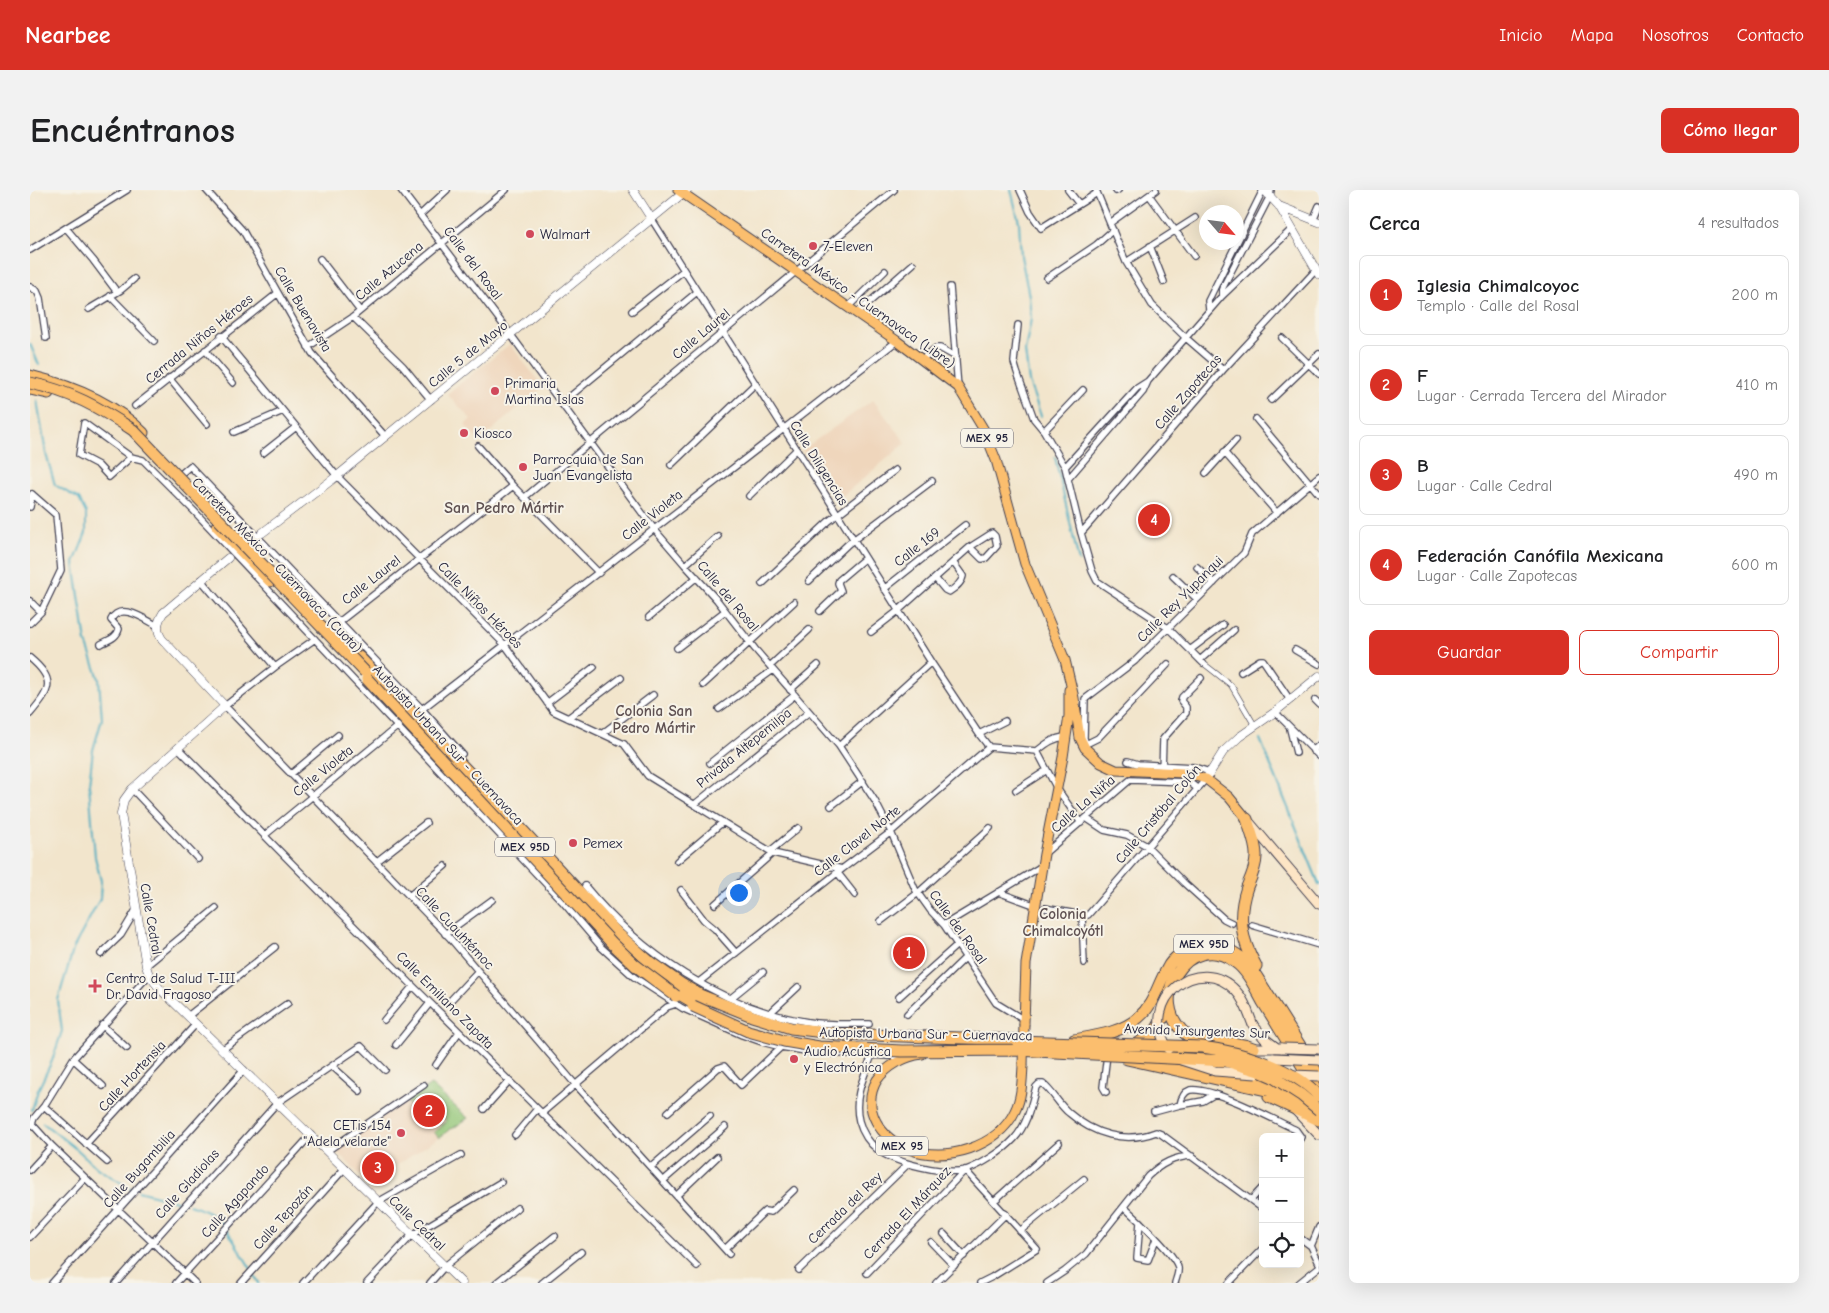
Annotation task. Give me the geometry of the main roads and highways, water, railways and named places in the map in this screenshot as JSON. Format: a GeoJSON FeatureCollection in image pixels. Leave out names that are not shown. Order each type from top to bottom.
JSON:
{"type":"FeatureCollection","features":[{"type":"Feature","properties":{"kind":"highway","name":"Carretera México - Cuernavaca (Cuota)"},"geometry":{"type":"LineString","coordinates":[[30,376],[91,409],[131,435],[505,823],[566,899],[642,969],[696,1005],[771,1034],[806,1041],[846,1045],[1107,1055],[1225,1080]]}},
{"type":"Feature","properties":{"kind":"highway","name":"Carretera México - Cuernavaca (Cuota)"},"geometry":{"type":"LineString","coordinates":[[30,386],[92,398],[124,416],[137,427],[476,780],[618,933],[662,971],[700,995],[752,1016],[791,1028],[839,1034],[1074,1040]]}},
{"type":"Feature","properties":{"kind":"highway","name":"Autopista Urbana Sur - Cuernavaca"},"geometry":{"type":"LineString","coordinates":[[30,386],[44,386],[94,405],[133,430],[612,933],[649,967],[692,995],[731,1015],[762,1026],[817,1039],[845,1041],[1059,1042],[1202,1047],[1228,1051],[1274,1066],[1295,1078],[1319,1096]]}},
{"type":"Feature","properties":{"kind":"highway","name":"Autopista Urbana Sur - Cuernavaca"},"geometry":{"type":"LineString","coordinates":[[30,386],[92,407],[132,433],[188,489],[612,943],[635,966],[662,987],[693,1006],[748,1031],[819,1048],[902,1051],[1017,1050],[1226,1061],[1260,1070],[1273,1077],[1295,1091],[1319,1112]]}},
{"type":"Feature","properties":{"kind":"highway"},"geometry":{"type":"LineString","coordinates":[[462,754],[472,765],[476,780]]}},
{"type":"Feature","properties":{"kind":"highway"},"geometry":{"type":"LineString","coordinates":[[1247,819],[1256,850],[1256,860],[1243,901],[1241,918],[1245,940],[1249,954],[1260,975],[1257,984],[1319,1092]]}},
{"type":"Feature","properties":{"kind":"highway","name":"MEX 95D"},"geometry":{"type":"LineString","coordinates":[[1074,1040],[1118,1030],[1139,1018],[1156,996],[1168,967],[1175,958],[1185,950],[1197,945],[1218,945],[1235,952],[1248,963],[1257,984]]}},
{"type":"Feature","properties":{"kind":"highway"},"geometry":{"type":"LineString","coordinates":[[1138,1043],[1150,1037],[1157,1029],[1169,998],[1171,982],[1181,966],[1194,957],[1204,954],[1219,954],[1234,960],[1257,984],[1319,1076]]}},
{"type":"Feature","properties":{"kind":"highway"},"geometry":{"type":"LineString","coordinates":[[1169,998],[1172,1014],[1177,1024],[1188,1036],[1203,1042],[1236,1043],[1253,1048]]}},
{"type":"Feature","properties":{"kind":"highway"},"geometry":{"type":"LineString","coordinates":[[1225,1080],[1237,1078],[1319,1083]]}},
{"type":"Feature","properties":{"kind":"highway"},"geometry":{"type":"LineString","coordinates":[[1225,1080],[1275,1092],[1319,1112]]}},
{"type":"Feature","properties":{"kind":"highway"},"geometry":{"type":"LineString","coordinates":[[1247,1086],[1319,1120]]}},
{"type":"Feature","properties":{"kind":"main road","name":"Carretera México - Cuernavaca (Libre)"},"geometry":{"type":"LineString","coordinates":[[682,191],[897,340],[958,387],[978,418],[990,444],[1025,564],[1065,660],[1074,698],[1080,738],[1085,745]]}},
{"type":"Feature","properties":{"kind":"main road","name":"Carretera México - Cuernavaca (Libre)"},"geometry":{"type":"LineString","coordinates":[[964,1049],[907,1057],[891,1067],[879,1078],[873,1089],[871,1110],[876,1121],[892,1139],[910,1150],[924,1153],[939,1154],[962,1151],[984,1143],[1000,1132],[1016,1110],[1023,1066],[1026,964],[1066,737],[1069,682]]}},
{"type":"Feature","properties":{"kind":"main road"},"geometry":{"type":"LineString","coordinates":[[1066,737],[1085,745],[1094,758],[1107,767],[1132,772],[1162,768],[1208,776],[1229,797],[1319,904]]}},
{"type":"Feature","properties":{"kind":"main road"},"geometry":{"type":"LineString","coordinates":[[1280,1048],[1265,1039],[1254,1025],[1245,1003],[1235,990],[1222,980],[1206,976],[1187,980],[1173,988],[1162,1003],[1159,1014],[1160,1034],[1167,1048],[1188,1064],[1215,1071],[1319,1076]]}},
{"type":"Feature","properties":{"kind":"main road","name":"Avenida Insurgentes Sur"},"geometry":{"type":"LineString","coordinates":[[1074,1040],[1207,1047],[1319,1049]]}},
{"type":"Feature","properties":{"kind":"main road","name":"Avenida Insurgentes Sur"},"geometry":{"type":"LineString","coordinates":[[1107,1055],[1319,1060]]}},
{"type":"Feature","properties":{"kind":"main road"},"geometry":{"type":"LineString","coordinates":[[1294,1108],[1319,1135]]}},
{"type":"Feature","properties":{"kind":"waterway"},"geometry":{"type":"LineString","coordinates":[[1011,190],[1019,222],[1021,256],[1029,296],[1031,319],[1025,351],[1029,382],[1041,416]]}},
{"type":"Feature","properties":{"kind":"waterway"},"geometry":{"type":"LineString","coordinates":[[30,344],[39,365]]}},
{"type":"Feature","properties":{"kind":"waterway"},"geometry":{"type":"LineString","coordinates":[[32,1110],[62,1031],[58,1000],[74,947],[100,899],[101,881],[95,857],[89,784],[93,750],[102,719],[99,679],[86,642],[74,563],[86,533],[86,513],[79,499],[55,485],[46,454],[37,400]]}},
{"type":"Feature","properties":{"kind":"waterway"},"geometry":{"type":"LineString","coordinates":[[1055,457],[1079,562]]}},
{"type":"Feature","properties":{"kind":"waterway"},"geometry":{"type":"LineString","coordinates":[[1260,739],[1319,884]]}},
{"type":"Feature","properties":{"kind":"waterway"},"geometry":{"type":"LineString","coordinates":[[43,1123],[97,1168],[133,1190]]}},
{"type":"Feature","properties":{"kind":"waterway"},"geometry":{"type":"LineString","coordinates":[[138,1191],[184,1203]]}},
{"type":"Feature","properties":{"kind":"waterway"},"geometry":{"type":"LineString","coordinates":[[189,1205],[208,1213],[224,1226]]}},
{"type":"Feature","properties":{"kind":"waterway"},"geometry":{"type":"LineString","coordinates":[[227,1230],[251,1269]]}},
{"type":"Feature","properties":{"kind":"waterway"},"geometry":{"type":"LineString","coordinates":[[253,1273],[259,1283]]}},
{"type":"Feature","properties":{"kind":"tunnel"},"geometry":{"type":"LineString","coordinates":[[228,558],[262,533]]}},
{"type":"Feature","properties":{"kind":"place","name":"Walmart"},"geometry":{"type":"Point","coordinates":[530,234]}},
{"type":"Feature","properties":{"kind":"place","name":"7-Eleven"},"geometry":{"type":"Point","coordinates":[813,246]}},
{"type":"Feature","properties":{"kind":"place","name":"Primaria Martina Islas"},"geometry":{"type":"Point","coordinates":[495,391]}},
{"type":"Feature","properties":{"kind":"place","name":"Kiosco"},"geometry":{"type":"Point","coordinates":[464,433]}},
{"type":"Feature","properties":{"kind":"place","name":"Parrocquia de San Juan Evangelista"},"geometry":{"type":"Point","coordinates":[523,467]}},
{"type":"Feature","properties":{"kind":"place","name":"Federación Canófila Mexicana"},"geometry":{"type":"Point","coordinates":[1154,520]}},
{"type":"Feature","properties":{"kind":"place","name":"Pemex"},"geometry":{"type":"Point","coordinates":[573,843]}},
{"type":"Feature","properties":{"kind":"place","name":"Iglesia Chimalcoyoc"},"geometry":{"type":"Point","coordinates":[909,953]}},
{"type":"Feature","properties":{"kind":"place","name":"Centro de Salud T-III Dr. David Fragoso"},"geometry":{"type":"Point","coordinates":[95,986]}},
{"type":"Feature","properties":{"kind":"place","name":"Audio Acústica y Electrónica"},"geometry":{"type":"Point","coordinates":[794,1059]}},
{"type":"Feature","properties":{"kind":"place","name":"F"},"geometry":{"type":"Point","coordinates":[429,1111]}},
{"type":"Feature","properties":{"kind":"place","name":"CETis 154 \"Adela velarde\""},"geometry":{"type":"Point","coordinates":[401,1133]}},
{"type":"Feature","properties":{"kind":"place","name":"B"},"geometry":{"type":"Point","coordinates":[378,1168]}},
{"type":"Feature","properties":{"kind":"district","name":"San Pedro Mártir"},"geometry":{"type":"Point","coordinates":[504,508]}},
{"type":"Feature","properties":{"kind":"district","name":"Colonia San Pedro Mártir"},"geometry":{"type":"Point","coordinates":[654,720]}},
{"type":"Feature","properties":{"kind":"district","name":"Colonia Chimalcoyótl"},"geometry":{"type":"Point","coordinates":[1063,922]}}]}
